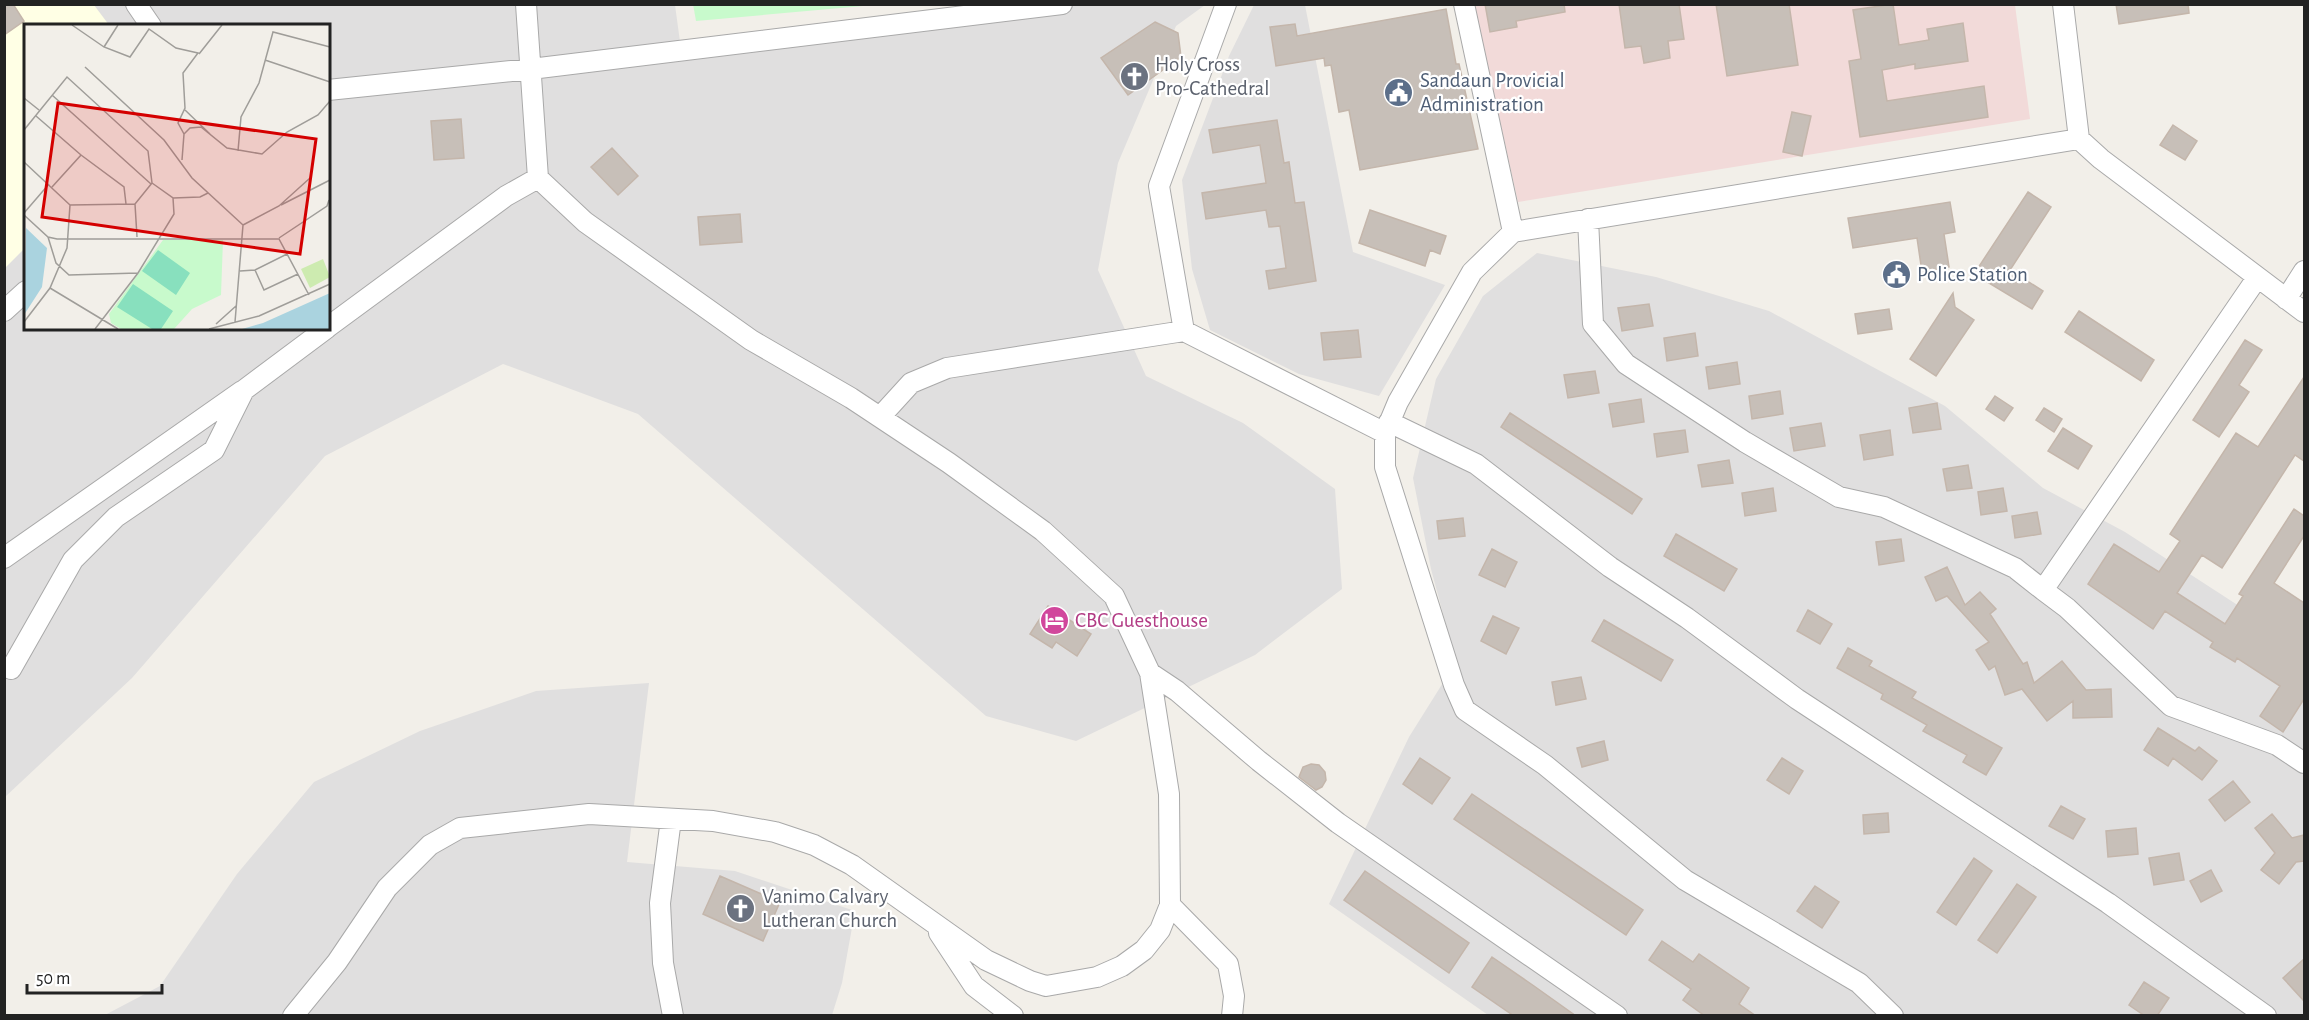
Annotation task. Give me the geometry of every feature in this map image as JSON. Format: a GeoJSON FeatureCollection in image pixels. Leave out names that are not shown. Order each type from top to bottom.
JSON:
{"type":"FeatureCollection","features":[{"type":"Feature","properties":{"kind":"street"},"geometry":{"type":"LineString","coordinates":[[136,4],[150,24]]}},
{"type":"Feature","properties":{"kind":"street"},"geometry":{"type":"LineString","coordinates":[[293,1016],[337,962],[387,888],[430,845],[460,828],[589,814],[713,821],[775,832],[814,845],[852,865],[986,960],[1046,986],[1063,985],[1097,977],[1122,966],[1144,950],[1160,930],[1170,905],[1169,794],[1150,673],[1114,596],[1043,531],[949,463],[880,417],[742,334],[585,222],[538,178],[526,4]]}},
{"type":"Feature","properties":{"kind":"street"},"geometry":{"type":"LineString","coordinates":[[330,90],[531,69],[1062,4]]}},
{"type":"Feature","properties":{"kind":"street"},"geometry":{"type":"LineString","coordinates":[[1184,331],[1159,186],[1226,4]]}},
{"type":"Feature","properties":{"kind":"street"},"geometry":{"type":"LineString","coordinates":[[1464,4],[1513,232]]}},
{"type":"Feature","properties":{"kind":"street"},"geometry":{"type":"LineString","coordinates":[[2063,4],[2079,139],[2101,159],[2304,312]]}},
{"type":"Feature","properties":{"kind":"street"},"geometry":{"type":"LineString","coordinates":[[1893,1016],[1859,983],[1685,880],[1545,765],[1465,710],[1454,685],[1384,467],[1387,428],[1472,273],[1513,232],[2079,139]]}},
{"type":"Feature","properties":{"kind":"street"},"geometry":{"type":"LineString","coordinates":[[330,327],[506,196],[538,178]]}},
{"type":"Feature","properties":{"kind":"street"},"geometry":{"type":"LineString","coordinates":[[1588,219],[1593,324],[1626,364],[1745,442],[1839,496],[1884,507],[2015,568],[2067,608],[2171,706],[2277,745],[2304,763]]}},
{"type":"Feature","properties":{"kind":"street"},"geometry":{"type":"LineString","coordinates":[[2286,299],[2304,271]]}},
{"type":"Feature","properties":{"kind":"street"},"geometry":{"type":"LineString","coordinates":[[2043,590],[2257,278]]}},
{"type":"Feature","properties":{"kind":"street"},"geometry":{"type":"LineString","coordinates":[[4,310],[24,293]]}},
{"type":"Feature","properties":{"kind":"street"},"geometry":{"type":"LineString","coordinates":[[4,558],[244,390],[325,330]]}},
{"type":"Feature","properties":{"kind":"street"},"geometry":{"type":"LineString","coordinates":[[880,417],[911,383],[947,368],[1184,331],[1387,428],[1476,464],[1610,567],[1687,618],[1797,699],[2108,903],[2266,1016]]}},
{"type":"Feature","properties":{"kind":"street"},"geometry":{"type":"LineString","coordinates":[[11,669],[73,560],[116,517],[214,450],[244,390]]}},
{"type":"Feature","properties":{"kind":"street"},"geometry":{"type":"LineString","coordinates":[[1150,673],[1178,691],[1259,761],[1338,823],[1617,1016]]}},
{"type":"Feature","properties":{"kind":"street"},"geometry":{"type":"LineString","coordinates":[[671,819],[660,903],[663,963],[673,1016]]}},
{"type":"Feature","properties":{"kind":"street"},"geometry":{"type":"LineString","coordinates":[[1170,905],[1228,964],[1234,996],[1232,1016]]}},
{"type":"Feature","properties":{"kind":"street"},"geometry":{"type":"LineString","coordinates":[[932,923],[974,986],[1013,1016]]}},
{"type":"Feature","properties":{"kind":"shaded area"},"geometry":{"type":"Polygon","coordinates":[[[5,5],[675,5],[681,49],[1062,5],[1205,5],[1176,26],[1118,163],[1098,270],[1146,376],[1243,423],[1335,489],[1342,589],[1255,655],[1076,741],[986,716],[638,414],[503,364],[325,456],[132,678],[5,797],[5,5]]]}},
{"type":"Feature","properties":{"kind":"shaded area"},"geometry":{"type":"Polygon","coordinates":[[[5,5],[94,5],[108,24],[24,24],[24,249],[5,268],[5,5]]]}},
{"type":"Feature","properties":{"kind":"shaded area"},"geometry":{"type":"Polygon","coordinates":[[[1254,5],[1305,5],[1353,252],[1445,285],[1379,396],[1299,374],[1210,330],[1192,269],[1182,180],[1229,56],[1254,5]]]}},
{"type":"Feature","properties":{"kind":"shaded area"},"geometry":{"type":"Polygon","coordinates":[[[1474,5],[2015,5],[2030,119],[1518,202],[1474,5]]]}},
{"type":"Feature","properties":{"kind":"shaded area"},"geometry":{"type":"Polygon","coordinates":[[[1537,253],[1656,277],[1769,311],[1945,406],[2043,488],[2125,532],[2304,648],[2304,1015],[1488,1015],[1329,904],[1409,737],[1456,662],[1431,569],[1413,478],[1436,379],[1483,296],[1537,253]]]}},
{"type":"Feature","properties":{"kind":"shaded area"},"geometry":{"type":"Polygon","coordinates":[[[649,683],[627,862],[735,871],[855,911],[842,983],[832,1015],[103,1016],[160,986],[237,874],[314,782],[420,731],[536,691],[649,683]]]}},
{"type":"Feature","properties":{"kind":"green space"},"geometry":{"type":"Polygon","coordinates":[[[693,4],[874,4],[874,5],[696,21],[693,4]]]}},
{"type":"Feature","properties":{"kind":"building"},"geometry":{"type":"Polygon","coordinates":[[[4,4],[13,4],[24,21],[4,35],[4,4]]]}},
{"type":"Feature","properties":{"kind":"building"},"geometry":{"type":"Polygon","coordinates":[[[1485,4],[1564,4],[1565,12],[1516,21],[1517,27],[1490,32],[1485,4]]]}},
{"type":"Feature","properties":{"kind":"building"},"geometry":{"type":"Polygon","coordinates":[[[1619,4],[1679,4],[1684,39],[1668,41],[1670,58],[1644,63],[1641,46],[1625,48],[1619,4]]]}},
{"type":"Feature","properties":{"kind":"building"},"geometry":{"type":"Polygon","coordinates":[[[1716,4],[1789,4],[1798,65],[1727,76],[1716,4]]]}},
{"type":"Feature","properties":{"kind":"building"},"geometry":{"type":"Polygon","coordinates":[[[1893,4],[1899,45],[1929,40],[1927,29],[1963,23],[1968,61],[1915,69],[1915,64],[1882,70],[1887,101],[1984,86],[1988,117],[1860,137],[1849,61],[1861,59],[1853,10],[1893,4]]]}},
{"type":"Feature","properties":{"kind":"building"},"geometry":{"type":"Polygon","coordinates":[[[2116,4],[2188,4],[2189,13],[2119,24],[2116,4]]]}},
{"type":"Feature","properties":{"kind":"building"},"geometry":{"type":"Polygon","coordinates":[[[1446,9],[1456,64],[1459,64],[1478,149],[1360,170],[1349,110],[1339,112],[1331,65],[1325,66],[1324,58],[1276,66],[1270,27],[1295,24],[1297,36],[1446,9]]]}},
{"type":"Feature","properties":{"kind":"building","name":"Holy Cross Pro-Cathedral"},"geometry":{"type":"Polygon","coordinates":[[[1155,22],[1178,33],[1181,57],[1128,95],[1101,58],[1155,22]]]}},
{"type":"Feature","properties":{"kind":"building"},"geometry":{"type":"Polygon","coordinates":[[[1792,112],[1811,116],[1802,156],[1783,152],[1792,112]]]}},
{"type":"Feature","properties":{"kind":"building"},"geometry":{"type":"Polygon","coordinates":[[[461,119],[464,158],[434,160],[431,121],[461,119]]]}},
{"type":"Feature","properties":{"kind":"building"},"geometry":{"type":"Polygon","coordinates":[[[1277,120],[1284,163],[1289,162],[1295,203],[1304,202],[1316,281],[1269,289],[1266,271],[1286,268],[1280,226],[1269,227],[1266,210],[1206,219],[1202,193],[1266,183],[1260,145],[1213,153],[1209,130],[1277,120]]]}},
{"type":"Feature","properties":{"kind":"building"},"geometry":{"type":"Polygon","coordinates":[[[2173,125],[2197,141],[2185,160],[2160,145],[2173,125]]]}},
{"type":"Feature","properties":{"kind":"building"},"geometry":{"type":"Polygon","coordinates":[[[612,148],[638,176],[618,195],[591,167],[612,148]]]}},
{"type":"Feature","properties":{"kind":"building"},"geometry":{"type":"Polygon","coordinates":[[[2028,192],[2051,207],[2010,270],[2043,291],[2032,309],[1974,274],[2028,192]]]}},
{"type":"Feature","properties":{"kind":"building"},"geometry":{"type":"Polygon","coordinates":[[[1950,202],[1955,232],[1944,234],[1949,267],[1922,272],[1917,238],[1853,248],[1848,218],[1950,202]]]}},
{"type":"Feature","properties":{"kind":"building"},"geometry":{"type":"Polygon","coordinates":[[[1370,210],[1446,236],[1440,254],[1430,250],[1425,266],[1359,243],[1370,210]]]}},
{"type":"Feature","properties":{"kind":"building"},"geometry":{"type":"Polygon","coordinates":[[[740,214],[742,242],[700,245],[698,217],[740,214]]]}},
{"type":"Feature","properties":{"kind":"building"},"geometry":{"type":"Polygon","coordinates":[[[1953,293],[1955,307],[1974,320],[1936,376],[1910,359],[1953,293]]]}},
{"type":"Feature","properties":{"kind":"building"},"geometry":{"type":"Polygon","coordinates":[[[1649,304],[1653,326],[1622,331],[1618,308],[1649,304]]]}},
{"type":"Feature","properties":{"kind":"building"},"geometry":{"type":"Polygon","coordinates":[[[1889,309],[1892,329],[1858,334],[1855,314],[1889,309]]]}},
{"type":"Feature","properties":{"kind":"building"},"geometry":{"type":"Polygon","coordinates":[[[2079,311],[2154,360],[2141,381],[2065,332],[2079,311]]]}},
{"type":"Feature","properties":{"kind":"building"},"geometry":{"type":"Polygon","coordinates":[[[1358,330],[1361,357],[1324,360],[1321,333],[1358,330]]]}},
{"type":"Feature","properties":{"kind":"building"},"geometry":{"type":"Polygon","coordinates":[[[1695,333],[1698,356],[1667,361],[1664,338],[1695,333]]]}},
{"type":"Feature","properties":{"kind":"building"},"geometry":{"type":"Polygon","coordinates":[[[2245,340],[2262,350],[2239,385],[2249,392],[2219,437],[2193,420],[2245,340]]]}},
{"type":"Feature","properties":{"kind":"building"},"geometry":{"type":"Polygon","coordinates":[[[1737,362],[1740,384],[1709,389],[1706,367],[1737,362]]]}},
{"type":"Feature","properties":{"kind":"building"},"geometry":{"type":"Polygon","coordinates":[[[1595,371],[1599,393],[1568,398],[1564,375],[1595,371]]]}},
{"type":"Feature","properties":{"kind":"building"},"geometry":{"type":"Polygon","coordinates":[[[2304,377],[2304,461],[2295,455],[2222,568],[2202,555],[2177,593],[2225,624],[2243,596],[2239,594],[2294,509],[2304,516],[2304,536],[2274,583],[2304,603],[2304,699],[2283,732],[2260,716],[2280,686],[2237,658],[2235,662],[2210,647],[2213,642],[2165,611],[2153,629],[2088,584],[2114,544],[2159,572],[2180,541],[2170,534],[2236,433],[2258,447],[2304,377]]]}},
{"type":"Feature","properties":{"kind":"building"},"geometry":{"type":"Polygon","coordinates":[[[1780,391],[1783,414],[1752,419],[1749,396],[1780,391]]]}},
{"type":"Feature","properties":{"kind":"building"},"geometry":{"type":"Polygon","coordinates":[[[1995,396],[2013,408],[2004,421],[1986,409],[1995,396]]]}},
{"type":"Feature","properties":{"kind":"building"},"geometry":{"type":"Polygon","coordinates":[[[1641,399],[1644,422],[1613,427],[1609,404],[1641,399]]]}},
{"type":"Feature","properties":{"kind":"building"},"geometry":{"type":"Polygon","coordinates":[[[1937,403],[1941,429],[1913,433],[1909,408],[1937,403]]]}},
{"type":"Feature","properties":{"kind":"building"},"geometry":{"type":"Polygon","coordinates":[[[2044,408],[2062,419],[2054,432],[2036,420],[2044,408]]]}},
{"type":"Feature","properties":{"kind":"building"},"geometry":{"type":"Polygon","coordinates":[[[1510,413],[1642,499],[1632,514],[1501,427],[1510,413]]]}},
{"type":"Feature","properties":{"kind":"building"},"geometry":{"type":"Polygon","coordinates":[[[1821,423],[1825,446],[1794,451],[1790,428],[1821,423]]]}},
{"type":"Feature","properties":{"kind":"building"},"geometry":{"type":"Polygon","coordinates":[[[2063,428],[2092,446],[2078,469],[2048,451],[2063,428]]]}},
{"type":"Feature","properties":{"kind":"building"},"geometry":{"type":"Polygon","coordinates":[[[1685,430],[1688,452],[1657,457],[1654,434],[1685,430]]]}},
{"type":"Feature","properties":{"kind":"building"},"geometry":{"type":"Polygon","coordinates":[[[1890,430],[1893,455],[1864,460],[1860,435],[1890,430]]]}},
{"type":"Feature","properties":{"kind":"building"},"geometry":{"type":"Polygon","coordinates":[[[1729,460],[1733,483],[1702,487],[1698,465],[1729,460]]]}},
{"type":"Feature","properties":{"kind":"building"},"geometry":{"type":"Polygon","coordinates":[[[1968,465],[1972,488],[1947,491],[1943,469],[1968,465]]]}},
{"type":"Feature","properties":{"kind":"building"},"geometry":{"type":"Polygon","coordinates":[[[1773,488],[1776,511],[1745,516],[1742,493],[1773,488]]]}},
{"type":"Feature","properties":{"kind":"building"},"geometry":{"type":"Polygon","coordinates":[[[2003,488],[2007,511],[1981,515],[1978,492],[2003,488]]]}},
{"type":"Feature","properties":{"kind":"building"},"geometry":{"type":"Polygon","coordinates":[[[2037,512],[2041,534],[2015,538],[2012,516],[2037,512]]]}},
{"type":"Feature","properties":{"kind":"building"},"geometry":{"type":"Polygon","coordinates":[[[1463,518],[1465,536],[1439,539],[1437,521],[1463,518]]]}},
{"type":"Feature","properties":{"kind":"building"},"geometry":{"type":"Polygon","coordinates":[[[1676,534],[1737,569],[1724,591],[1664,556],[1676,534]]]}},
{"type":"Feature","properties":{"kind":"building"},"geometry":{"type":"Polygon","coordinates":[[[1901,539],[1904,561],[1879,565],[1876,542],[1901,539]]]}},
{"type":"Feature","properties":{"kind":"building"},"geometry":{"type":"Polygon","coordinates":[[[1492,549],[1517,562],[1505,587],[1479,575],[1492,549]]]}},
{"type":"Feature","properties":{"kind":"building"},"geometry":{"type":"Polygon","coordinates":[[[1947,567],[1965,605],[1980,592],[1996,609],[1990,614],[2023,664],[2027,662],[2034,683],[2062,661],[2086,690],[2111,689],[2112,717],[2073,718],[2073,701],[2047,721],[2022,689],[2005,695],[1995,666],[1989,670],[1976,650],[1989,642],[1947,596],[1936,601],[1925,577],[1947,567]]]}},
{"type":"Feature","properties":{"kind":"building","name":"CBC Guesthouse"},"geometry":{"type":"Polygon","coordinates":[[[1048,606],[1091,634],[1077,656],[1056,642],[1052,648],[1030,634],[1048,606]]]}},
{"type":"Feature","properties":{"kind":"building"},"geometry":{"type":"Polygon","coordinates":[[[1808,610],[1832,624],[1820,644],[1797,631],[1808,610]]]}},
{"type":"Feature","properties":{"kind":"building"},"geometry":{"type":"Polygon","coordinates":[[[1493,616],[1519,628],[1506,654],[1481,641],[1493,616]]]}},
{"type":"Feature","properties":{"kind":"building"},"geometry":{"type":"Polygon","coordinates":[[[1604,620],[1673,660],[1661,681],[1592,641],[1604,620]]]}},
{"type":"Feature","properties":{"kind":"building"},"geometry":{"type":"Polygon","coordinates":[[[1848,648],[1872,661],[1869,666],[1916,692],[1912,698],[2002,748],[1986,775],[1963,762],[1967,755],[1923,731],[1927,725],[1881,699],[1883,694],[1837,668],[1848,648]]]}},
{"type":"Feature","properties":{"kind":"building"},"geometry":{"type":"Polygon","coordinates":[[[1581,677],[1586,699],[1556,705],[1552,682],[1581,677]]]}},
{"type":"Feature","properties":{"kind":"building"},"geometry":{"type":"Polygon","coordinates":[[[2158,728],[2195,751],[2199,747],[2217,761],[2202,780],[2173,758],[2168,766],[2144,750],[2158,728]]]}},
{"type":"Feature","properties":{"kind":"building"},"geometry":{"type":"Polygon","coordinates":[[[1604,741],[1608,760],[1582,767],[1577,748],[1604,741]]]}},
{"type":"Feature","properties":{"kind":"building"},"geometry":{"type":"Polygon","coordinates":[[[1420,758],[1450,778],[1432,804],[1403,784],[1420,758]]]}},
{"type":"Feature","properties":{"kind":"building"},"geometry":{"type":"Polygon","coordinates":[[[1782,758],[1803,771],[1789,794],[1767,780],[1782,758]]]}},
{"type":"Feature","properties":{"kind":"building"},"geometry":{"type":"Polygon","coordinates":[[[1311,764],[1319,765],[1325,772],[1326,780],[1322,787],[1316,790],[1299,777],[1303,767],[1311,764]]]}},
{"type":"Feature","properties":{"kind":"building"},"geometry":{"type":"Polygon","coordinates":[[[2233,781],[2250,802],[2225,821],[2209,800],[2233,781]]]}},
{"type":"Feature","properties":{"kind":"building"},"geometry":{"type":"Polygon","coordinates":[[[1472,794],[1643,910],[1626,935],[1454,819],[1472,794]]]}},
{"type":"Feature","properties":{"kind":"building"},"geometry":{"type":"Polygon","coordinates":[[[2061,806],[2085,819],[2073,839],[2049,826],[2061,806]]]}},
{"type":"Feature","properties":{"kind":"building"},"geometry":{"type":"Polygon","coordinates":[[[1888,813],[1889,832],[1864,834],[1863,815],[1888,813]]]}},
{"type":"Feature","properties":{"kind":"building"},"geometry":{"type":"Polygon","coordinates":[[[2272,814],[2292,838],[2304,835],[2304,861],[2296,862],[2279,884],[2261,870],[2275,853],[2255,828],[2272,814]]]}},
{"type":"Feature","properties":{"kind":"building"},"geometry":{"type":"Polygon","coordinates":[[[2136,828],[2138,854],[2108,857],[2106,831],[2136,828]]]}},
{"type":"Feature","properties":{"kind":"building"},"geometry":{"type":"Polygon","coordinates":[[[2179,853],[2184,880],[2154,885],[2149,858],[2179,853]]]}},
{"type":"Feature","properties":{"kind":"building"},"geometry":{"type":"Polygon","coordinates":[[[1974,858],[1992,871],[1956,925],[1937,912],[1974,858]]]}},
{"type":"Feature","properties":{"kind":"building"},"geometry":{"type":"Polygon","coordinates":[[[2211,870],[2222,891],[2201,902],[2190,881],[2211,870]]]}},
{"type":"Feature","properties":{"kind":"building"},"geometry":{"type":"Polygon","coordinates":[[[1365,871],[1469,943],[1449,973],[1344,900],[1365,871]]]}},
{"type":"Feature","properties":{"kind":"building","name":"Vanimo Calvary Lutheran Church"},"geometry":{"type":"Polygon","coordinates":[[[720,876],[780,902],[763,941],[703,914],[720,876]]]}},
{"type":"Feature","properties":{"kind":"building"},"geometry":{"type":"Polygon","coordinates":[[[2017,884],[2036,897],[1997,953],[1978,940],[2017,884]]]}},
{"type":"Feature","properties":{"kind":"building"},"geometry":{"type":"Polygon","coordinates":[[[1815,886],[1839,902],[1822,928],[1797,911],[1815,886]]]}},
{"type":"Feature","properties":{"kind":"building"},"geometry":{"type":"Polygon","coordinates":[[[1662,941],[1693,962],[1699,954],[1749,988],[1739,1004],[1756,1016],[1705,1016],[1683,1000],[1691,989],[1649,960],[1662,941]]]}},
{"type":"Feature","properties":{"kind":"building"},"geometry":{"type":"Polygon","coordinates":[[[1492,957],[1576,1016],[1514,1016],[1472,987],[1492,957]]]}},
{"type":"Feature","properties":{"kind":"building"},"geometry":{"type":"Polygon","coordinates":[[[2304,959],[2304,1001],[2283,978],[2304,959]]]}},
{"type":"Feature","properties":{"kind":"building"},"geometry":{"type":"Polygon","coordinates":[[[2144,982],[2169,998],[2157,1016],[2145,1016],[2129,1005],[2144,982]]]}},
{"type":"Feature","properties":{"kind":"place","name":"Holy Cross Pro-Cathedral"},"geometry":{"type":"Point","coordinates":[1134,76]}},
{"type":"Feature","properties":{"kind":"place","name":"Sandaun Provicial Administration"},"geometry":{"type":"Point","coordinates":[1399,92]}},
{"type":"Feature","properties":{"kind":"place","name":"Police Station"},"geometry":{"type":"Point","coordinates":[1896,274]}},
{"type":"Feature","properties":{"kind":"place","name":"CBC Guesthouse"},"geometry":{"type":"Point","coordinates":[1054,620]}},
{"type":"Feature","properties":{"kind":"place","name":"Vanimo Calvary Lutheran Church"},"geometry":{"type":"Point","coordinates":[741,908]}}]}
